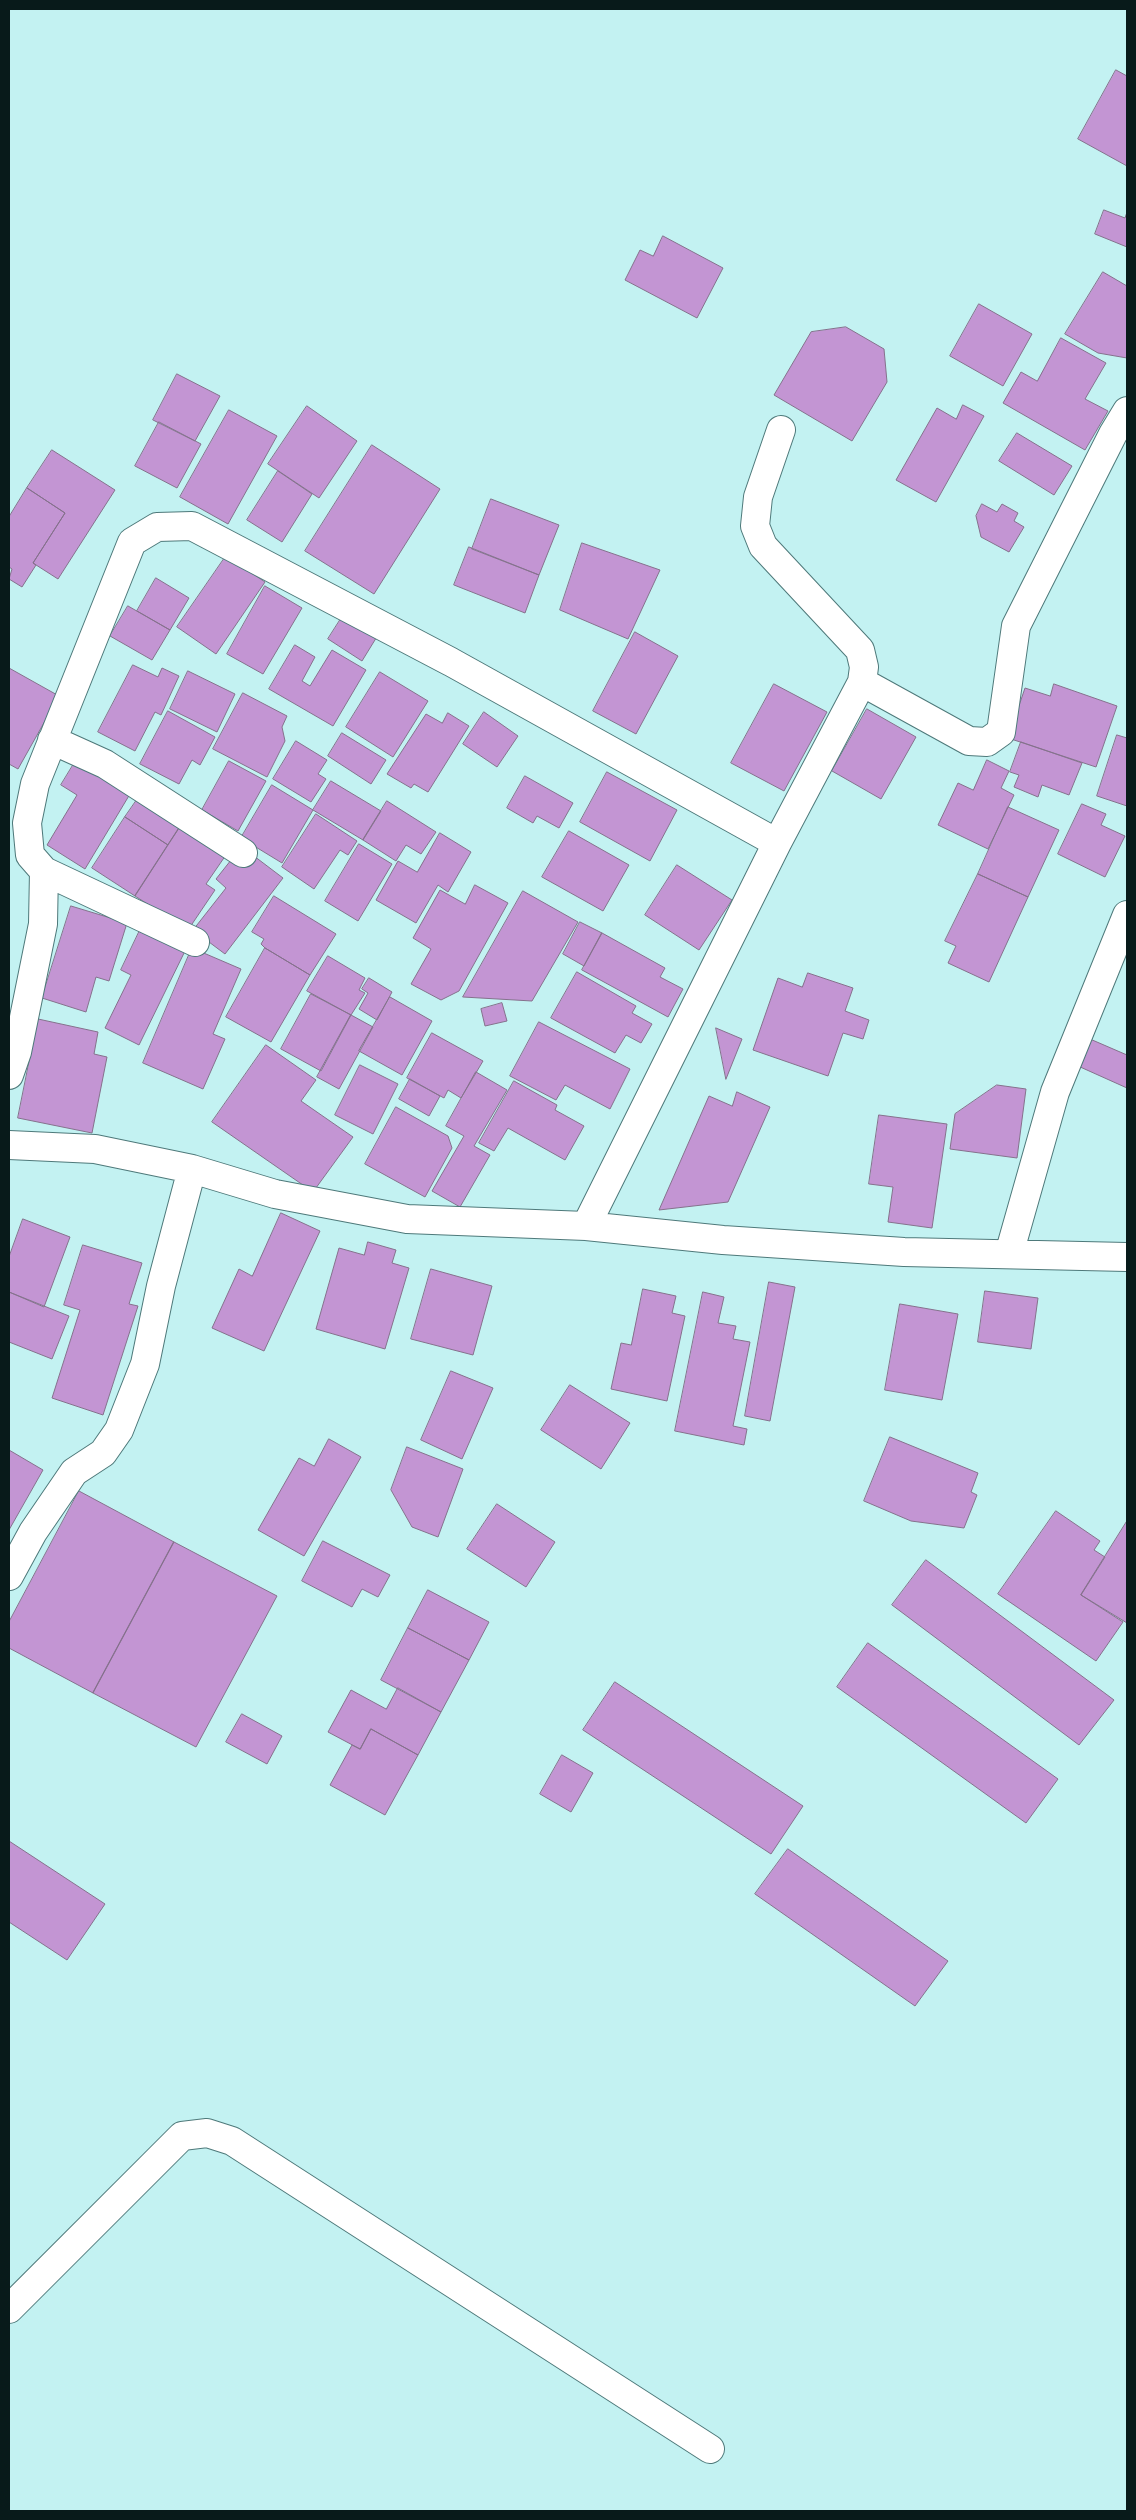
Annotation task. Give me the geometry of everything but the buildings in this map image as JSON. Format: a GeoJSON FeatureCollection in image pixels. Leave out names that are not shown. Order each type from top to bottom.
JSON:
{"type":"FeatureCollection","features":[{"type":"Feature","properties":{"kind":"street"},"geometry":{"type":"LineString","coordinates":[[862,682],[969,742],[987,742],[1001,732],[1016,626],[1113,434],[1127,411]]}},
{"type":"Feature","properties":{"kind":"street"},"geometry":{"type":"LineString","coordinates":[[586,1226],[777,843],[862,682],[864,667],[860,650],[762,546],[755,526],[758,497],[781,430]]}},
{"type":"Feature","properties":{"kind":"street"},"geometry":{"type":"LineString","coordinates":[[195,942],[44,871],[30,855],[27,823],[35,784],[132,542],[157,528],[192,526],[451,662],[777,843]]}},
{"type":"Feature","properties":{"kind":"street"},"geometry":{"type":"LineString","coordinates":[[52,740],[105,764],[243,853]]}},
{"type":"Feature","properties":{"kind":"street"},"geometry":{"type":"LineString","coordinates":[[9,1075],[18,1052],[43,924],[44,871]]}},
{"type":"Feature","properties":{"kind":"street"},"geometry":{"type":"LineString","coordinates":[[1009,1254],[1055,1092],[1127,915]]}},
{"type":"Feature","properties":{"kind":"street"},"geometry":{"type":"LineString","coordinates":[[9,1145],[95,1149],[192,1169],[275,1194],[407,1219],[586,1226],[752,1242],[904,1252],[1127,1257]]}},
{"type":"Feature","properties":{"kind":"street"},"geometry":{"type":"LineString","coordinates":[[9,1576],[33,1532],[74,1472],[103,1453],[119,1430],[144,1364],[161,1286],[192,1169]]}},
{"type":"Feature","properties":{"kind":"street"},"geometry":{"type":"LineString","coordinates":[[9,2309],[182,2136],[207,2133],[232,2140],[710,2449]]}}]}
